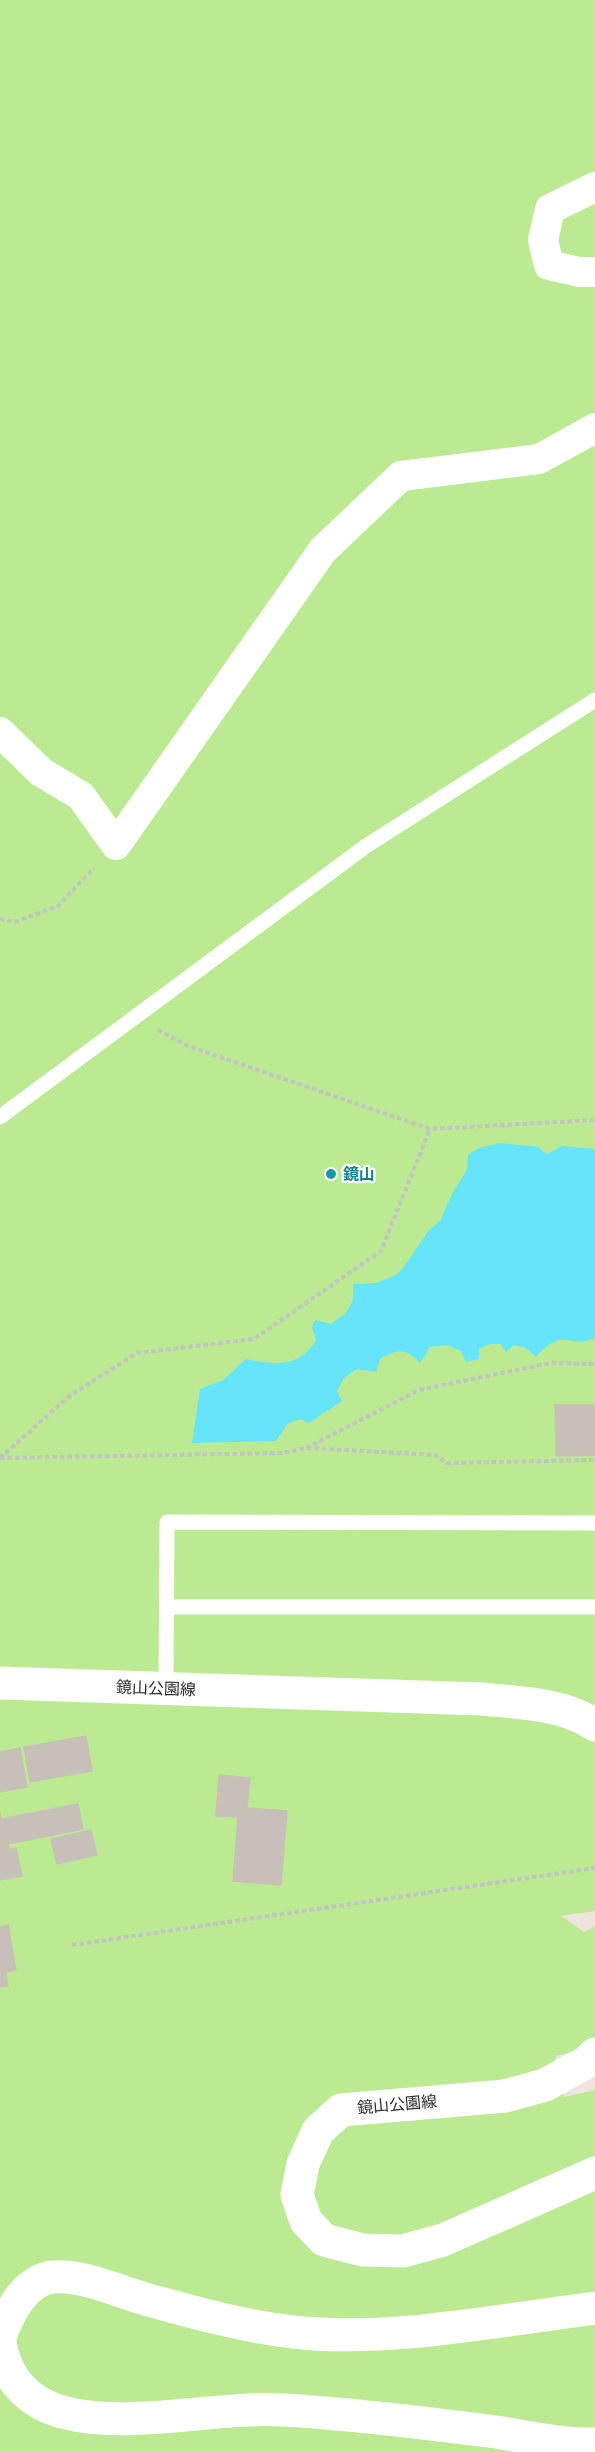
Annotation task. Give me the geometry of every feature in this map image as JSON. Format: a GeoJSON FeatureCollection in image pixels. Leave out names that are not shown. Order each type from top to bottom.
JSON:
{"type":"FeatureCollection","features":[{"type":"Feature","properties":{"kind":"main road","name":"鏡山公園線"},"geometry":{"type":"LineString","coordinates":[[0,1683],[482,1699],[554,1707],[595,1725]]}},
{"type":"Feature","properties":{"kind":"main road","name":"鏡山公園線"},"geometry":{"type":"LineString","coordinates":[[595,2054],[587,2062],[545,2085],[505,2096],[341,2110],[318,2131],[303,2164],[297,2195],[306,2221],[324,2240],[363,2250],[403,2251],[443,2240],[595,2173]]}},
{"type":"Feature","properties":{"kind":"main road"},"geometry":{"type":"LineString","coordinates":[[0,2337],[8,2313],[28,2289],[53,2277],[78,2279],[218,2320],[331,2335],[399,2332],[595,2308]]}},
{"type":"Feature","properties":{"kind":"main road"},"geometry":{"type":"LineString","coordinates":[[0,2342],[6,2369],[24,2392],[42,2405],[66,2413],[104,2418],[283,2410],[595,2444]]}},
{"type":"Feature","properties":{"kind":"street"},"geometry":{"type":"LineString","coordinates":[[595,187],[550,209],[543,240],[549,265],[579,272],[595,272]]}},
{"type":"Feature","properties":{"kind":"street"},"geometry":{"type":"LineString","coordinates":[[0,732],[41,772],[81,796],[116,845],[322,550],[401,476],[539,459],[595,428]]}},
{"type":"Feature","properties":{"kind":"lane"},"geometry":{"type":"LineString","coordinates":[[0,1117],[366,846],[595,700]]}},
{"type":"Feature","properties":{"kind":"lane"},"geometry":{"type":"LineString","coordinates":[[166,1688],[167,1522],[595,1523]]}},
{"type":"Feature","properties":{"kind":"lane"},"geometry":{"type":"LineString","coordinates":[[167,1607],[595,1607]]}},
{"type":"Feature","properties":{"kind":"path"},"geometry":{"type":"LineString","coordinates":[[0,919],[15,922],[58,906],[116,845]]}},
{"type":"Feature","properties":{"kind":"path"},"geometry":{"type":"LineString","coordinates":[[134,1017],[188,1046],[430,1129],[595,1120]]}},
{"type":"Feature","properties":{"kind":"path"},"geometry":{"type":"LineString","coordinates":[[0,1458],[68,1397],[137,1353],[254,1340],[381,1251],[430,1129]]}},
{"type":"Feature","properties":{"kind":"path"},"geometry":{"type":"LineString","coordinates":[[306,1448],[419,1390],[550,1363],[595,1364]]}},
{"type":"Feature","properties":{"kind":"path"},"geometry":{"type":"LineString","coordinates":[[0,1458],[282,1453],[306,1448],[436,1455],[447,1462],[595,1460]]}},
{"type":"Feature","properties":{"kind":"path"},"geometry":{"type":"LineString","coordinates":[[72,1945],[595,1868]]}},
{"type":"Feature","properties":{"kind":"green space"},"geometry":{"type":"Polygon","coordinates":[[[0,0],[595,0],[595,1911],[561,1916],[584,1932],[595,1926],[595,2041],[586,2048],[556,2056],[553,2068],[564,2097],[595,2090],[595,2452],[0,2452],[0,0]]]}},
{"type":"Feature","properties":{"kind":"water"},"geometry":{"type":"Polygon","coordinates":[[[500,1143],[538,1147],[547,1154],[562,1146],[595,1149],[595,1338],[578,1342],[560,1340],[546,1347],[536,1357],[526,1348],[514,1345],[506,1352],[501,1344],[490,1344],[479,1349],[479,1359],[466,1362],[461,1351],[447,1345],[430,1347],[420,1363],[406,1353],[392,1353],[380,1359],[376,1372],[357,1369],[344,1378],[337,1391],[342,1401],[309,1423],[301,1419],[288,1423],[276,1441],[192,1443],[200,1389],[223,1380],[246,1359],[276,1363],[302,1356],[316,1340],[312,1327],[315,1320],[331,1324],[346,1312],[352,1303],[353,1284],[376,1283],[396,1275],[403,1268],[429,1230],[440,1221],[452,1194],[467,1170],[468,1155],[479,1148],[500,1143]]]}},
{"type":"Feature","properties":{"kind":"building"},"geometry":{"type":"Polygon","coordinates":[[[555,1405],[595,1405],[595,1455],[556,1456],[555,1405]]]}},
{"type":"Feature","properties":{"kind":"building"},"geometry":{"type":"Polygon","coordinates":[[[86,1736],[92,1771],[30,1782],[24,1747],[86,1736]]]}},
{"type":"Feature","properties":{"kind":"building"},"geometry":{"type":"Polygon","coordinates":[[[20,1748],[27,1787],[0,1792],[0,1752],[20,1748]]]}},
{"type":"Feature","properties":{"kind":"building"},"geometry":{"type":"Polygon","coordinates":[[[219,1775],[250,1778],[247,1808],[287,1811],[281,1885],[233,1881],[238,1817],[216,1816],[219,1775]]]}},
{"type":"Feature","properties":{"kind":"building"},"geometry":{"type":"Polygon","coordinates":[[[78,1804],[83,1829],[8,1844],[10,1853],[0,1855],[0,1813],[1,1819],[78,1804]]]}},
{"type":"Feature","properties":{"kind":"building"},"geometry":{"type":"Polygon","coordinates":[[[91,1830],[97,1855],[57,1864],[51,1839],[91,1830]]]}},
{"type":"Feature","properties":{"kind":"building"},"geometry":{"type":"Polygon","coordinates":[[[16,1848],[22,1876],[0,1880],[0,1851],[16,1848]]]}},
{"type":"Feature","properties":{"kind":"building"},"geometry":{"type":"Polygon","coordinates":[[[8,1925],[16,1970],[6,1972],[8,1986],[0,1987],[0,1927],[8,1925]]]}},
{"type":"Feature","properties":{"kind":"place","name":"鏡山"},"geometry":{"type":"Point","coordinates":[331,1174]}}]}
